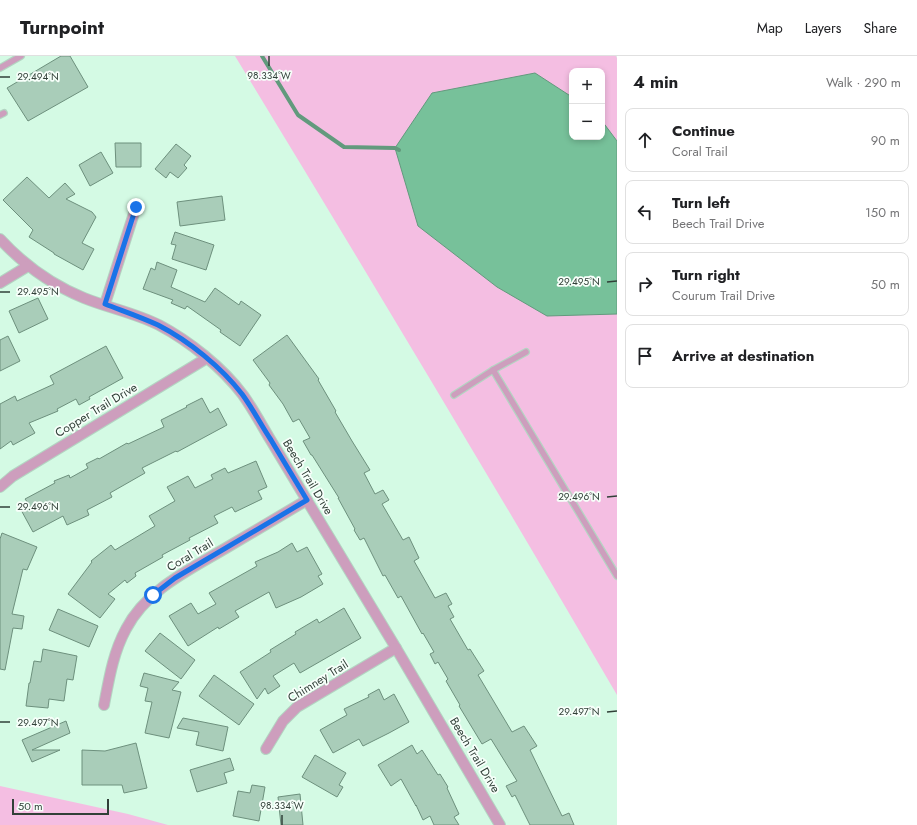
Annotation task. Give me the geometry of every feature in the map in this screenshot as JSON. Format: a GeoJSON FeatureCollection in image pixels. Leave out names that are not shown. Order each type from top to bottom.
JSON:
{"type":"FeatureCollection","features":[{"type":"Feature","properties":{"kind":"street"},"geometry":{"type":"LineString","coordinates":[[105,304],[136,207]]}},
{"type":"Feature","properties":{"kind":"street","name":"Beech Trail Drive"},"geometry":{"type":"LineString","coordinates":[[0,239],[28,266],[44,277],[64,289],[85,298],[130,313],[159,326],[208,358],[225,374],[257,415],[500,825]]}},
{"type":"Feature","properties":{"kind":"street"},"geometry":{"type":"LineString","coordinates":[[0,282],[28,266]]}},
{"type":"Feature","properties":{"kind":"street","name":"Copper Trail Drive"},"geometry":{"type":"LineString","coordinates":[[0,487],[13,476],[208,358]]}},
{"type":"Feature","properties":{"kind":"street","name":"Coral Trail"},"geometry":{"type":"LineString","coordinates":[[104,705],[115,654],[120,641],[134,616],[153,595],[175,578],[307,500]]}},
{"type":"Feature","properties":{"kind":"street","name":"Chimney Trail"},"geometry":{"type":"LineString","coordinates":[[266,749],[282,721],[297,707],[396,648]]}},
{"type":"Feature","properties":{"kind":"lane"},"geometry":{"type":"LineString","coordinates":[[0,68],[21,56]]}},
{"type":"Feature","properties":{"kind":"lane"},"geometry":{"type":"LineString","coordinates":[[454,395],[526,352]]}},
{"type":"Feature","properties":{"kind":"lane"},"geometry":{"type":"LineString","coordinates":[[494,370],[617,576]]}},
{"type":"Feature","properties":{"kind":"shaded area"},"geometry":{"type":"Polygon","coordinates":[[[235,56],[616,56],[617,695],[475,455],[235,56]]]}},
{"type":"Feature","properties":{"kind":"shaded area"},"geometry":{"type":"Polygon","coordinates":[[[535,73],[569,95],[569,140],[605,140],[605,125],[617,141],[617,314],[547,316],[497,287],[418,226],[395,148],[432,93],[535,73]]]}},
{"type":"Feature","properties":{"kind":"shaded area"},"geometry":{"type":"Polygon","coordinates":[[[0,786],[128,814],[168,825],[0,825],[0,786]]]}},
{"type":"Feature","properties":{"kind":"building"},"geometry":{"type":"Polygon","coordinates":[[[61,56],[70,56],[88,87],[28,121],[7,88],[61,56]]]}},
{"type":"Feature","properties":{"kind":"building"},"geometry":{"type":"Polygon","coordinates":[[[115,143],[141,143],[141,167],[116,167],[115,143]]]}},
{"type":"Feature","properties":{"kind":"building"},"geometry":{"type":"Polygon","coordinates":[[[176,144],[191,156],[184,165],[187,168],[178,178],[170,172],[166,178],[155,169],[176,144]]]}},
{"type":"Feature","properties":{"kind":"building"},"geometry":{"type":"Polygon","coordinates":[[[101,152],[113,173],[90,186],[79,165],[101,152]]]}},
{"type":"Feature","properties":{"kind":"building"},"geometry":{"type":"Polygon","coordinates":[[[27,177],[49,198],[65,183],[75,194],[66,199],[92,212],[96,217],[82,243],[94,249],[83,270],[54,254],[29,237],[33,230],[3,200],[27,177]]]}},
{"type":"Feature","properties":{"kind":"building"},"geometry":{"type":"Polygon","coordinates":[[[222,196],[225,220],[180,226],[177,202],[222,196]]]}},
{"type":"Feature","properties":{"kind":"building"},"geometry":{"type":"Polygon","coordinates":[[[175,232],[214,245],[206,270],[172,259],[176,245],[171,244],[175,232]]]}},
{"type":"Feature","properties":{"kind":"building"},"geometry":{"type":"Polygon","coordinates":[[[157,262],[177,270],[171,287],[205,302],[215,288],[239,305],[241,301],[261,315],[240,346],[220,332],[221,330],[187,306],[185,309],[171,303],[173,300],[143,289],[151,268],[155,270],[157,262]]]}},
{"type":"Feature","properties":{"kind":"building"},"geometry":{"type":"Polygon","coordinates":[[[38,298],[48,319],[19,333],[9,311],[38,298]]]}},
{"type":"Feature","properties":{"kind":"building"},"geometry":{"type":"Polygon","coordinates":[[[287,335],[319,379],[318,380],[336,411],[335,412],[370,470],[364,473],[375,494],[383,490],[389,500],[382,504],[403,540],[409,537],[419,558],[414,561],[435,598],[446,593],[452,604],[448,606],[454,617],[450,619],[468,650],[470,649],[484,671],[478,675],[512,732],[524,726],[537,746],[530,750],[562,816],[569,813],[574,825],[530,825],[515,795],[512,797],[506,786],[517,781],[491,739],[482,744],[459,706],[460,705],[446,681],[448,679],[438,662],[435,664],[430,654],[434,652],[423,633],[422,634],[401,596],[398,598],[385,575],[383,576],[364,538],[360,540],[339,498],[303,441],[310,438],[299,419],[293,422],[283,404],[269,385],[270,383],[253,360],[287,335]]]}},
{"type":"Feature","properties":{"kind":"building"},"geometry":{"type":"Polygon","coordinates":[[[8,336],[20,361],[0,371],[0,340],[8,336]]]}},
{"type":"Feature","properties":{"kind":"building"},"geometry":{"type":"Polygon","coordinates":[[[106,346],[123,378],[89,397],[90,399],[79,405],[76,399],[57,409],[58,411],[29,423],[35,433],[13,445],[11,441],[0,449],[0,404],[15,396],[17,401],[54,384],[50,376],[106,346]]]}},
{"type":"Feature","properties":{"kind":"building"},"geometry":{"type":"Polygon","coordinates":[[[202,398],[210,413],[218,408],[227,425],[177,452],[176,451],[142,468],[145,473],[110,493],[112,497],[87,510],[89,515],[67,525],[63,516],[33,532],[20,508],[28,503],[25,499],[55,483],[54,481],[69,475],[70,478],[88,468],[86,464],[98,458],[99,459],[127,443],[128,444],[164,427],[161,420],[202,398]]]}},
{"type":"Feature","properties":{"kind":"building"},"geometry":{"type":"Polygon","coordinates":[[[256,461],[267,487],[258,491],[262,499],[235,512],[232,507],[214,516],[218,523],[189,538],[190,540],[162,555],[163,557],[135,573],[136,576],[127,583],[125,580],[108,594],[115,599],[100,618],[68,594],[92,562],[91,561],[111,545],[115,550],[155,526],[149,516],[175,501],[167,487],[188,476],[195,488],[213,479],[211,475],[225,468],[228,473],[256,461]]]}},
{"type":"Feature","properties":{"kind":"building"},"geometry":{"type":"Polygon","coordinates":[[[2,533],[37,547],[27,570],[23,569],[12,614],[24,616],[22,629],[13,628],[5,670],[0,669],[0,539],[2,533]]]}},
{"type":"Feature","properties":{"kind":"building"},"geometry":{"type":"Polygon","coordinates":[[[292,543],[297,552],[307,547],[322,574],[318,576],[323,584],[301,597],[276,608],[269,592],[235,611],[239,617],[219,629],[218,627],[188,646],[169,616],[191,603],[198,614],[216,604],[209,593],[257,566],[255,562],[278,552],[292,543]]]}},
{"type":"Feature","properties":{"kind":"building"},"geometry":{"type":"Polygon","coordinates":[[[344,608],[361,638],[300,673],[294,663],[273,676],[280,686],[268,694],[265,688],[257,699],[240,672],[271,652],[270,650],[296,634],[295,632],[317,619],[319,623],[344,608]]]}},
{"type":"Feature","properties":{"kind":"building"},"geometry":{"type":"Polygon","coordinates":[[[58,609],[98,626],[89,647],[49,630],[58,609]]]}},
{"type":"Feature","properties":{"kind":"building"},"geometry":{"type":"Polygon","coordinates":[[[160,633],[195,660],[181,679],[145,651],[160,633]]]}},
{"type":"Feature","properties":{"kind":"building"},"geometry":{"type":"Polygon","coordinates":[[[43,649],[77,656],[73,680],[67,679],[64,701],[49,699],[48,708],[26,706],[34,661],[41,662],[43,649]]]}},
{"type":"Feature","properties":{"kind":"building"},"geometry":{"type":"Polygon","coordinates":[[[144,673],[179,682],[172,690],[181,692],[169,738],[145,733],[152,702],[145,701],[148,688],[140,686],[144,673]]]}},
{"type":"Feature","properties":{"kind":"building"},"geometry":{"type":"Polygon","coordinates":[[[214,675],[254,704],[239,725],[199,696],[214,675]]]}},
{"type":"Feature","properties":{"kind":"building"},"geometry":{"type":"Polygon","coordinates":[[[379,689],[384,700],[394,694],[409,722],[363,746],[359,739],[333,753],[320,730],[347,715],[344,709],[369,697],[368,695],[379,689]]]}},
{"type":"Feature","properties":{"kind":"building"},"geometry":{"type":"Polygon","coordinates":[[[183,718],[228,727],[223,751],[196,745],[199,732],[177,728],[183,718]]]}},
{"type":"Feature","properties":{"kind":"building"},"geometry":{"type":"Polygon","coordinates":[[[66,721],[70,733],[32,750],[60,750],[32,762],[22,740],[66,721]]]}},
{"type":"Feature","properties":{"kind":"building"},"geometry":{"type":"Polygon","coordinates":[[[136,743],[147,788],[124,793],[122,785],[82,785],[82,750],[105,751],[136,743]]]}},
{"type":"Feature","properties":{"kind":"building"},"geometry":{"type":"Polygon","coordinates":[[[412,745],[417,754],[422,750],[438,775],[440,774],[448,787],[447,788],[459,814],[454,817],[459,825],[434,825],[430,816],[423,820],[401,779],[391,786],[378,765],[412,745]]]}},
{"type":"Feature","properties":{"kind":"building"},"geometry":{"type":"Polygon","coordinates":[[[315,755],[346,773],[339,785],[343,787],[337,797],[302,777],[315,755]]]}},
{"type":"Feature","properties":{"kind":"building"},"geometry":{"type":"Polygon","coordinates":[[[230,758],[234,770],[224,773],[227,783],[197,792],[190,770],[230,758]]]}},
{"type":"Feature","properties":{"kind":"building"},"geometry":{"type":"Polygon","coordinates":[[[252,785],[265,787],[259,821],[233,816],[238,791],[250,793],[252,785]]]}},
{"type":"Feature","properties":{"kind":"building"},"geometry":{"type":"Polygon","coordinates":[[[300,794],[303,825],[281,825],[278,797],[300,794]]]}},
{"type":"Feature","properties":{"kind":"waterway"},"geometry":{"type":"LineString","coordinates":[[262,56],[298,115],[344,147],[395,148],[399,150]]}},
{"type":"Feature","properties":{"kind":"route"},"geometry":{"type":"LineString","coordinates":[[136,207],[105,304],[159,326],[208,358],[225,374],[257,415],[307,500],[175,578],[153,595]]}}]}
